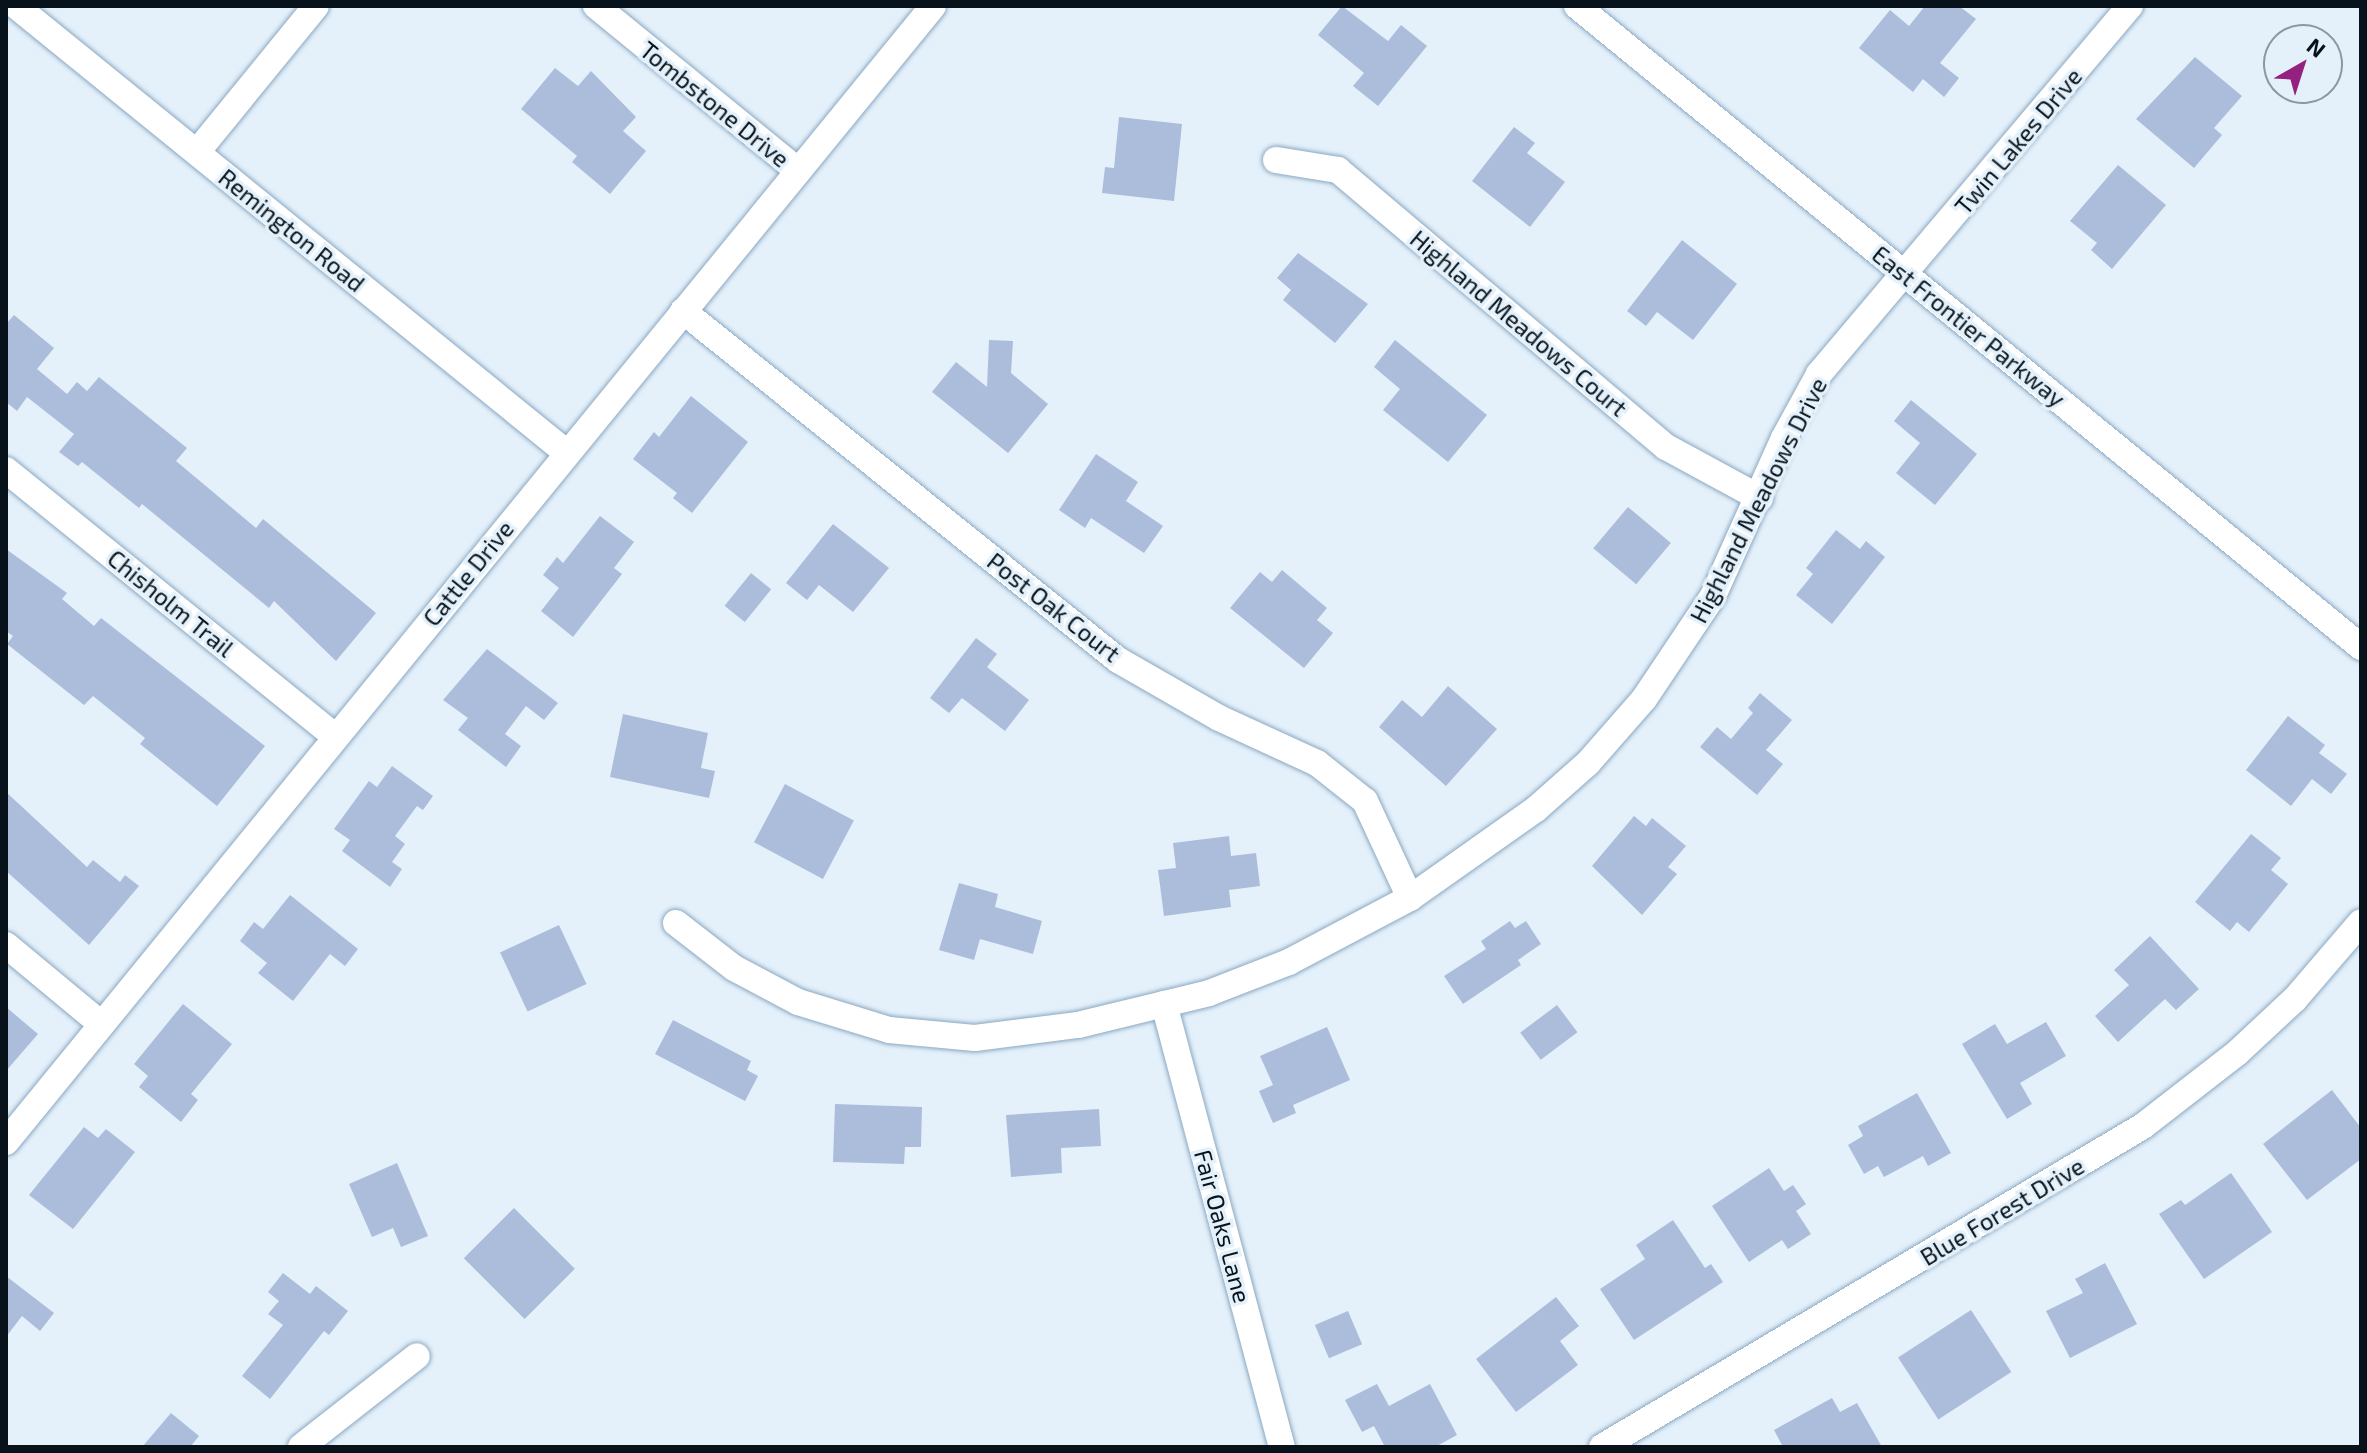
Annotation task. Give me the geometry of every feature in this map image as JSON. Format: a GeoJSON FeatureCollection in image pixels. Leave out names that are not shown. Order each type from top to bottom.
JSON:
{"type":"FeatureCollection","features":[{"type":"Feature","properties":{"kind":"street","name":"Remington Road"},"geometry":{"type":"LineString","coordinates":[[16,6],[567,453]]}},
{"type":"Feature","properties":{"kind":"street"},"geometry":{"type":"LineString","coordinates":[[197,152],[316,6]]}},
{"type":"Feature","properties":{"kind":"street","name":"Tombstone Drive"},"geometry":{"type":"LineString","coordinates":[[596,6],[798,171]]}},
{"type":"Feature","properties":{"kind":"street","name":"Cattle Drive"},"geometry":{"type":"LineString","coordinates":[[6,1142],[933,6]]}},
{"type":"Feature","properties":{"kind":"street","name":"East Frontier Parkway"},"geometry":{"type":"LineString","coordinates":[[1577,6],[2361,647]]}},
{"type":"Feature","properties":{"kind":"street","name":"Twin Lakes Drive"},"geometry":{"type":"LineString","coordinates":[[1907,276],[2130,6]]}},
{"type":"Feature","properties":{"kind":"street","name":"Highland Meadows Court"},"geometry":{"type":"LineString","coordinates":[[1276,160],[1338,170],[1666,447],[1760,498]]}},
{"type":"Feature","properties":{"kind":"street","name":"Highland Meadows Drive"},"geometry":{"type":"LineString","coordinates":[[676,923],[734,968],[798,1002],[889,1030],[975,1038],[1078,1025],[1164,1004],[1277,967],[1410,898],[1501,837],[1614,735],[1694,628],[1760,498],[1784,438],[1819,374],[1907,276]]}},
{"type":"Feature","properties":{"kind":"street","name":"Post Oak Court"},"geometry":{"type":"LineString","coordinates":[[683,311],[1118,660],[1219,718],[1317,763],[1365,801],[1410,898]]}},
{"type":"Feature","properties":{"kind":"street","name":"Chisholm Trail"},"geometry":{"type":"LineString","coordinates":[[6,470],[335,736]]}},
{"type":"Feature","properties":{"kind":"street","name":"Blue Forest Drive"},"geometry":{"type":"LineString","coordinates":[[1602,1447],[2143,1126],[2249,1042],[2326,966],[2361,922]]}},
{"type":"Feature","properties":{"kind":"street"},"geometry":{"type":"LineString","coordinates":[[6,945],[101,1024]]}},
{"type":"Feature","properties":{"kind":"street","name":"Fair Oaks Lane"},"geometry":{"type":"LineString","coordinates":[[1164,1004],[1282,1447]]}},
{"type":"Feature","properties":{"kind":"street"},"geometry":{"type":"LineString","coordinates":[[301,1447],[417,1356]]}},
{"type":"Feature","properties":{"kind":"building"},"geometry":{"type":"Polygon","coordinates":[[[1342,6],[1388,41],[1401,25],[1427,46],[1378,106],[1353,86],[1364,73],[1318,35],[1342,6]]]}},
{"type":"Feature","properties":{"kind":"building"},"geometry":{"type":"Polygon","coordinates":[[[1925,6],[1959,6],[1976,19],[1940,63],[1959,78],[1944,97],[1923,79],[1913,92],[1859,48],[1890,10],[1909,26],[1925,6]]]}},
{"type":"Feature","properties":{"kind":"building"},"geometry":{"type":"Polygon","coordinates":[[[2195,57],[2242,96],[2214,128],[2222,135],[2194,168],[2136,119],[2195,57]]]}},
{"type":"Feature","properties":{"kind":"building"},"geometry":{"type":"Polygon","coordinates":[[[555,68],[578,86],[591,71],[636,117],[623,131],[646,151],[610,194],[572,162],[577,156],[521,109],[555,68]]]}},
{"type":"Feature","properties":{"kind":"building"},"geometry":{"type":"Polygon","coordinates":[[[1119,117],[1182,124],[1174,201],[1102,193],[1105,167],[1114,168],[1119,117]]]}},
{"type":"Feature","properties":{"kind":"building"},"geometry":{"type":"Polygon","coordinates":[[[1514,127],[1535,143],[1527,153],[1565,182],[1530,227],[1472,181],[1514,127]]]}},
{"type":"Feature","properties":{"kind":"building"},"geometry":{"type":"Polygon","coordinates":[[[2118,165],[2166,205],[2112,269],[2091,250],[2097,243],[2070,221],[2118,165]]]}},
{"type":"Feature","properties":{"kind":"building"},"geometry":{"type":"Polygon","coordinates":[[[1682,240],[1737,284],[1693,340],[1657,312],[1646,326],[1627,311],[1682,240]]]}},
{"type":"Feature","properties":{"kind":"building"},"geometry":{"type":"Polygon","coordinates":[[[1298,253],[1368,304],[1335,343],[1283,300],[1291,290],[1277,278],[1298,253]]]}},
{"type":"Feature","properties":{"kind":"building"},"geometry":{"type":"Polygon","coordinates":[[[14,315],[54,348],[37,369],[67,394],[77,382],[87,391],[99,377],[187,448],[176,461],[256,528],[263,519],[376,613],[336,661],[274,601],[269,608],[142,504],[139,508],[82,462],[78,466],[59,452],[74,434],[27,397],[17,411],[6,402],[6,324],[14,315]]]}},
{"type":"Feature","properties":{"kind":"building"},"geometry":{"type":"Polygon","coordinates":[[[989,340],[1013,341],[1011,373],[1048,404],[1008,453],[932,392],[956,362],[987,387],[989,340]]]}},
{"type":"Feature","properties":{"kind":"building"},"geometry":{"type":"Polygon","coordinates":[[[1395,340],[1487,415],[1448,462],[1383,410],[1400,389],[1374,367],[1395,340]]]}},
{"type":"Feature","properties":{"kind":"building"},"geometry":{"type":"Polygon","coordinates":[[[691,396],[748,442],[692,513],[673,498],[677,493],[633,459],[654,432],[659,437],[691,396]]]}},
{"type":"Feature","properties":{"kind":"building"},"geometry":{"type":"Polygon","coordinates":[[[1911,400],[1977,454],[1935,505],[1896,473],[1920,443],[1894,421],[1911,400]]]}},
{"type":"Feature","properties":{"kind":"building"},"geometry":{"type":"Polygon","coordinates":[[[1096,454],[1138,482],[1126,501],[1163,526],[1144,553],[1091,518],[1085,528],[1059,510],[1096,454]]]}},
{"type":"Feature","properties":{"kind":"building"},"geometry":{"type":"Polygon","coordinates":[[[1628,507],[1671,543],[1636,584],[1593,548],[1628,507]]]}},
{"type":"Feature","properties":{"kind":"building"},"geometry":{"type":"Polygon","coordinates":[[[600,516],[634,542],[614,568],[622,574],[573,637],[541,611],[559,588],[543,575],[557,557],[563,563],[600,516]]]}},
{"type":"Feature","properties":{"kind":"building"},"geometry":{"type":"Polygon","coordinates":[[[833,524],[889,568],[853,612],[819,585],[807,600],[786,583],[833,524]]]}},
{"type":"Feature","properties":{"kind":"building"},"geometry":{"type":"Polygon","coordinates":[[[1836,530],[1860,549],[1866,541],[1885,557],[1832,624],[1796,595],[1813,574],[1806,568],[1836,530]]]}},
{"type":"Feature","properties":{"kind":"building"},"geometry":{"type":"Polygon","coordinates":[[[6,549],[67,593],[62,599],[94,626],[101,618],[265,746],[217,806],[140,744],[145,738],[93,696],[84,705],[7,644],[13,636],[6,631],[6,549]]]}},
{"type":"Feature","properties":{"kind":"building"},"geometry":{"type":"Polygon","coordinates":[[[1282,570],[1327,608],[1317,620],[1333,633],[1304,668],[1230,608],[1260,572],[1272,582],[1282,570]]]}},
{"type":"Feature","properties":{"kind":"building"},"geometry":{"type":"Polygon","coordinates":[[[751,573],[771,589],[745,622],[725,606],[751,573]]]}},
{"type":"Feature","properties":{"kind":"building"},"geometry":{"type":"Polygon","coordinates":[[[976,638],[997,654],[987,667],[1029,700],[1005,731],[962,698],[949,713],[930,698],[976,638]]]}},
{"type":"Feature","properties":{"kind":"building"},"geometry":{"type":"Polygon","coordinates":[[[487,649],[558,703],[544,720],[526,706],[505,734],[521,746],[506,767],[458,730],[468,718],[443,700],[487,649]]]}},
{"type":"Feature","properties":{"kind":"building"},"geometry":{"type":"Polygon","coordinates":[[[1448,686],[1497,729],[1446,786],[1379,727],[1402,700],[1422,717],[1448,686]]]}},
{"type":"Feature","properties":{"kind":"building"},"geometry":{"type":"Polygon","coordinates":[[[1760,693],[1792,720],[1766,750],[1783,764],[1757,795],[1700,747],[1717,727],[1731,739],[1753,713],[1748,708],[1760,693]]]}},
{"type":"Feature","properties":{"kind":"building"},"geometry":{"type":"Polygon","coordinates":[[[623,714],[708,733],[701,768],[715,771],[709,798],[610,777],[623,714]]]}},
{"type":"Feature","properties":{"kind":"building"},"geometry":{"type":"Polygon","coordinates":[[[2288,716],[2325,745],[2319,753],[2347,774],[2331,794],[2312,779],[2291,806],[2246,770],[2288,716]]]}},
{"type":"Feature","properties":{"kind":"building"},"geometry":{"type":"Polygon","coordinates":[[[392,766],[433,796],[423,810],[417,806],[395,836],[405,844],[392,862],[402,869],[390,887],[342,851],[350,840],[334,829],[369,781],[377,787],[392,766]]]}},
{"type":"Feature","properties":{"kind":"building"},"geometry":{"type":"Polygon","coordinates":[[[785,784],[854,821],[823,879],[754,842],[785,784]]]}},
{"type":"Feature","properties":{"kind":"building"},"geometry":{"type":"Polygon","coordinates":[[[6,792],[87,867],[93,860],[120,882],[125,875],[139,886],[89,945],[6,871],[6,792]]]}},
{"type":"Feature","properties":{"kind":"building"},"geometry":{"type":"Polygon","coordinates":[[[1634,816],[1646,826],[1652,818],[1686,846],[1668,867],[1677,874],[1642,915],[1592,866],[1634,816]]]}},
{"type":"Feature","properties":{"kind":"building"},"geometry":{"type":"Polygon","coordinates":[[[2251,834],[2281,858],[2271,870],[2288,884],[2249,932],[2237,922],[2230,931],[2195,902],[2251,834]]]}},
{"type":"Feature","properties":{"kind":"building"},"geometry":{"type":"Polygon","coordinates":[[[1229,836],[1231,856],[1256,853],[1260,886],[1229,890],[1231,907],[1164,916],[1158,870],[1176,868],[1173,843],[1229,836]]]}},
{"type":"Feature","properties":{"kind":"building"},"geometry":{"type":"Polygon","coordinates":[[[959,883],[998,894],[995,907],[1042,921],[1033,954],[980,939],[974,960],[939,950],[959,883]]]}},
{"type":"Feature","properties":{"kind":"building"},"geometry":{"type":"Polygon","coordinates":[[[290,895],[358,949],[345,966],[330,954],[293,1001],[258,973],[267,963],[240,941],[254,922],[263,929],[290,895]]]}},
{"type":"Feature","properties":{"kind":"building"},"geometry":{"type":"Polygon","coordinates":[[[1510,921],[1515,928],[1526,921],[1541,944],[1518,960],[1521,965],[1463,1004],[1444,976],[1486,949],[1481,941],[1510,921]]]}},
{"type":"Feature","properties":{"kind":"building"},"geometry":{"type":"Polygon","coordinates":[[[559,925],[586,984],[528,1011],[500,952],[559,925]]]}},
{"type":"Feature","properties":{"kind":"building"},"geometry":{"type":"Polygon","coordinates":[[[2150,936],[2199,989],[2176,1010],[2165,999],[2118,1042],[2095,1016],[2129,985],[2114,970],[2150,936]]]}},
{"type":"Feature","properties":{"kind":"building"},"geometry":{"type":"Polygon","coordinates":[[[183,1004],[232,1044],[191,1094],[198,1100],[181,1122],[139,1087],[148,1076],[134,1064],[183,1004]]]}},
{"type":"Feature","properties":{"kind":"building"},"geometry":{"type":"Polygon","coordinates":[[[1557,1005],[1577,1032],[1541,1060],[1520,1033],[1557,1005]]]}},
{"type":"Feature","properties":{"kind":"building"},"geometry":{"type":"Polygon","coordinates":[[[6,1007],[38,1034],[6,1071],[6,1007]]]}},
{"type":"Feature","properties":{"kind":"building"},"geometry":{"type":"Polygon","coordinates":[[[673,1020],[751,1061],[747,1070],[758,1076],[745,1101],[655,1054],[673,1020]]]}},
{"type":"Feature","properties":{"kind":"building"},"geometry":{"type":"Polygon","coordinates":[[[2046,1022],[2066,1056],[2020,1083],[2032,1104],[2007,1119],[1962,1044],[1995,1024],[2007,1044],[2046,1022]]]}},
{"type":"Feature","properties":{"kind":"building"},"geometry":{"type":"Polygon","coordinates":[[[1327,1027],[1350,1080],[1293,1105],[1296,1113],[1273,1123],[1259,1091],[1273,1085],[1260,1056],[1327,1027]]]}},
{"type":"Feature","properties":{"kind":"building"},"geometry":{"type":"Polygon","coordinates":[[[2332,1090],[2361,1128],[2361,1159],[2307,1200],[2263,1144],[2332,1090]]]}},
{"type":"Feature","properties":{"kind":"building"},"geometry":{"type":"Polygon","coordinates":[[[1917,1093],[1951,1153],[1928,1166],[1923,1156],[1884,1177],[1878,1166],[1864,1174],[1848,1145],[1863,1136],[1858,1126],[1917,1093]]]}},
{"type":"Feature","properties":{"kind":"building"},"geometry":{"type":"Polygon","coordinates":[[[835,1104],[922,1107],[921,1147],[905,1147],[904,1164],[833,1162],[835,1104]]]}},
{"type":"Feature","properties":{"kind":"building"},"geometry":{"type":"Polygon","coordinates":[[[1099,1109],[1101,1146],[1061,1148],[1062,1173],[1011,1177],[1006,1115],[1099,1109]]]}},
{"type":"Feature","properties":{"kind":"building"},"geometry":{"type":"Polygon","coordinates":[[[84,1127],[98,1138],[106,1129],[135,1152],[73,1229],[29,1195],[84,1127]]]}},
{"type":"Feature","properties":{"kind":"building"},"geometry":{"type":"Polygon","coordinates":[[[397,1163],[428,1236],[401,1247],[393,1228],[372,1237],[349,1184],[397,1163]]]}},
{"type":"Feature","properties":{"kind":"building"},"geometry":{"type":"Polygon","coordinates":[[[1769,1168],[1784,1191],[1793,1185],[1806,1204],[1796,1211],[1811,1234],[1788,1249],[1782,1240],[1749,1262],[1712,1206],[1769,1168]]]}},
{"type":"Feature","properties":{"kind":"building"},"geometry":{"type":"Polygon","coordinates":[[[2231,1173],[2272,1232],[2204,1279],[2159,1214],[2181,1200],[2185,1205],[2231,1173]]]}},
{"type":"Feature","properties":{"kind":"building"},"geometry":{"type":"Polygon","coordinates":[[[514,1208],[575,1269],[525,1319],[464,1258],[514,1208]]]}},
{"type":"Feature","properties":{"kind":"building"},"geometry":{"type":"Polygon","coordinates":[[[1673,1220],[1705,1268],[1711,1264],[1723,1282],[1634,1340],[1600,1289],[1645,1259],[1636,1245],[1673,1220]]]}},
{"type":"Feature","properties":{"kind":"building"},"geometry":{"type":"Polygon","coordinates":[[[2105,1263],[2137,1324],[2070,1358],[2046,1311],[2083,1293],[2075,1279],[2105,1263]]]}},
{"type":"Feature","properties":{"kind":"building"},"geometry":{"type":"Polygon","coordinates":[[[283,1273],[310,1294],[316,1286],[348,1311],[329,1335],[324,1331],[270,1399],[242,1376],[283,1325],[268,1314],[279,1301],[268,1292],[283,1273]]]}},
{"type":"Feature","properties":{"kind":"building"},"geometry":{"type":"Polygon","coordinates":[[[6,1276],[54,1313],[40,1331],[22,1316],[6,1337],[6,1276]]]}},
{"type":"Feature","properties":{"kind":"building"},"geometry":{"type":"Polygon","coordinates":[[[1556,1297],[1579,1326],[1560,1341],[1578,1365],[1516,1412],[1476,1359],[1556,1297]]]}},
{"type":"Feature","properties":{"kind":"building"},"geometry":{"type":"Polygon","coordinates":[[[1971,1310],[2011,1372],[1938,1419],[1898,1357],[1971,1310]]]}},
{"type":"Feature","properties":{"kind":"building"},"geometry":{"type":"Polygon","coordinates":[[[1348,1311],[1362,1344],[1329,1358],[1315,1325],[1348,1311]]]}},
{"type":"Feature","properties":{"kind":"building"},"geometry":{"type":"Polygon","coordinates":[[[1377,1384],[1389,1406],[1430,1384],[1457,1435],[1435,1447],[1385,1447],[1374,1426],[1362,1432],[1345,1400],[1377,1384]]]}},
{"type":"Feature","properties":{"kind":"building"},"geometry":{"type":"Polygon","coordinates":[[[1832,1398],[1840,1412],[1857,1403],[1882,1447],[1783,1447],[1774,1430],[1832,1398]]]}},
{"type":"Feature","properties":{"kind":"building"},"geometry":{"type":"Polygon","coordinates":[[[171,1413],[199,1436],[190,1447],[142,1447],[171,1413]]]}}]}
